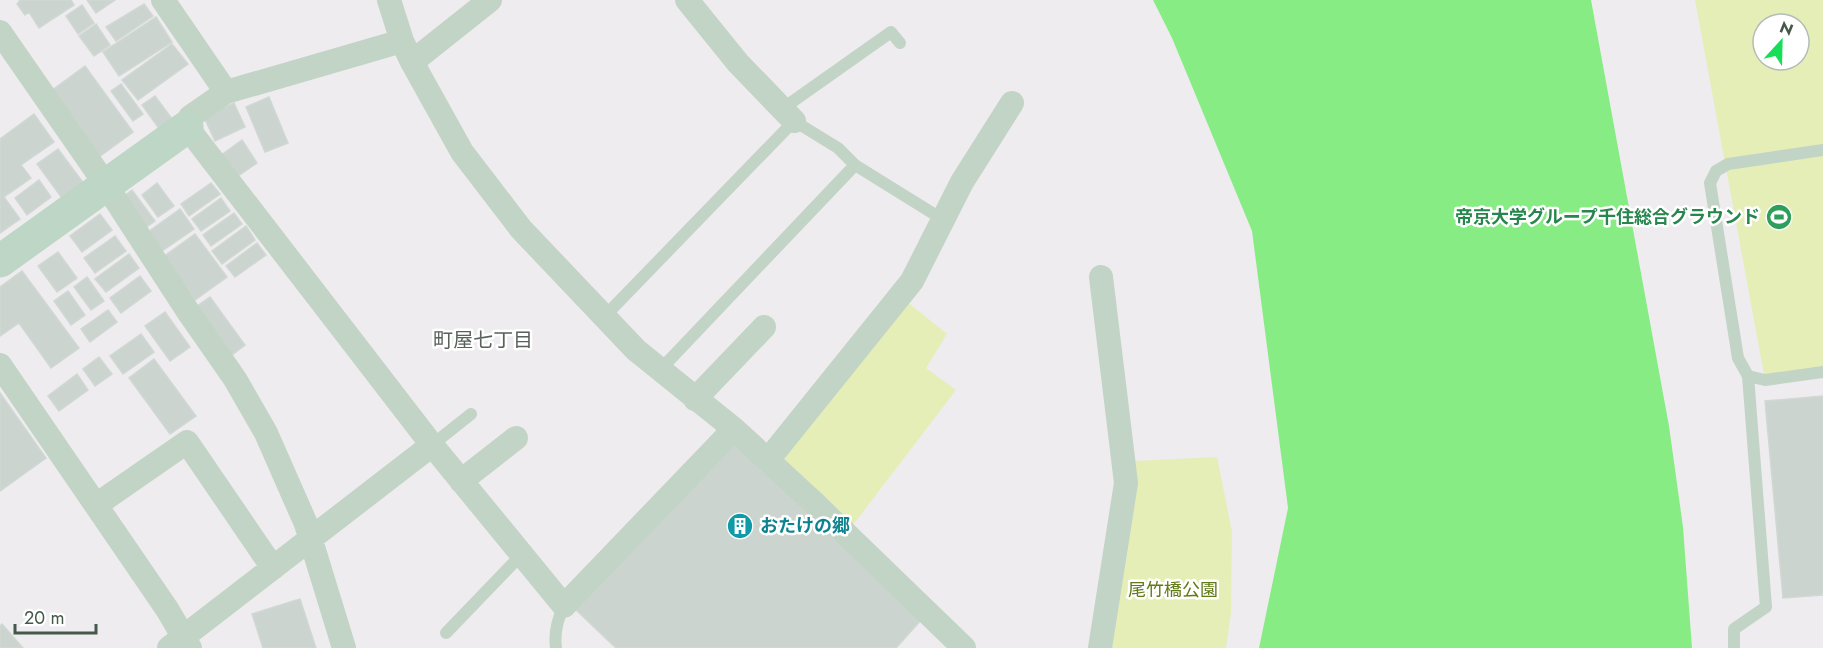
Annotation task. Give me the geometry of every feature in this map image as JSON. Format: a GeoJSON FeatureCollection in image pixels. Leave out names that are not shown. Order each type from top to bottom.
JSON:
{"type":"FeatureCollection","features":[{"type":"Feature","properties":{"kind":"street"},"geometry":{"type":"LineString","coordinates":[[163,0],[226,92]]}},
{"type":"Feature","properties":{"kind":"street"},"geometry":{"type":"LineString","coordinates":[[389,0],[407,51],[462,152],[521,229],[636,350],[734,429],[964,648]]}},
{"type":"Feature","properties":{"kind":"street"},"geometry":{"type":"LineString","coordinates":[[0,261],[187,127],[190,117],[226,92],[407,51],[490,0]]}},
{"type":"Feature","properties":{"kind":"street"},"geometry":{"type":"LineString","coordinates":[[687,0],[738,63],[788,115]]}},
{"type":"Feature","properties":{"kind":"street"},"geometry":{"type":"LineString","coordinates":[[0,32],[106,185],[235,379],[266,433],[306,524],[309,540],[344,648]]}},
{"type":"Feature","properties":{"kind":"street"},"geometry":{"type":"LineString","coordinates":[[768,460],[912,281],[962,182],[1012,103]]}},
{"type":"Feature","properties":{"kind":"street"},"geometry":{"type":"LineString","coordinates":[[187,127],[432,445],[564,606],[734,429]]}},
{"type":"Feature","properties":{"kind":"street"},"geometry":{"type":"LineString","coordinates":[[1100,648],[1126,483],[1101,277]]}},
{"type":"Feature","properties":{"kind":"street"},"geometry":{"type":"LineString","coordinates":[[695,399],[764,327]]}},
{"type":"Feature","properties":{"kind":"street"},"geometry":{"type":"LineString","coordinates":[[0,365],[167,609],[181,644],[273,568],[432,445]]}},
{"type":"Feature","properties":{"kind":"street"},"geometry":{"type":"LineString","coordinates":[[461,481],[516,438]]}},
{"type":"Feature","properties":{"kind":"street"},"geometry":{"type":"LineString","coordinates":[[96,505],[187,442],[273,568]]}},
{"type":"Feature","properties":{"kind":"lane"},"geometry":{"type":"LineString","coordinates":[[604,317],[788,115],[891,32],[900,44]]}},
{"type":"Feature","properties":{"kind":"lane"},"geometry":{"type":"LineString","coordinates":[[788,115],[837,148],[855,165],[942,219]]}},
{"type":"Feature","properties":{"kind":"lane"},"geometry":{"type":"LineString","coordinates":[[1734,648],[1734,629],[1766,607],[1748,376],[1738,358],[1710,183],[1716,171],[1728,164],[1823,150]]}},
{"type":"Feature","properties":{"kind":"lane"},"geometry":{"type":"LineString","coordinates":[[660,370],[855,165]]}},
{"type":"Feature","properties":{"kind":"lane"},"geometry":{"type":"LineString","coordinates":[[1748,376],[1765,380],[1823,372]]}},
{"type":"Feature","properties":{"kind":"lane"},"geometry":{"type":"LineString","coordinates":[[432,445],[471,414]]}},
{"type":"Feature","properties":{"kind":"lane"},"geometry":{"type":"LineString","coordinates":[[446,633],[522,554]]}},
{"type":"Feature","properties":{"kind":"lane"},"geometry":{"type":"LineString","coordinates":[[556,648],[554,636],[558,617],[564,606]]}},
{"type":"Feature","properties":{"kind":"green space","name":"帝京大学グループ千住総合グラウンド"},"geometry":{"type":"Polygon","coordinates":[[[1695,0],[1823,0],[1823,375],[1765,380],[1695,0]]]}},
{"type":"Feature","properties":{"kind":"green space"},"geometry":{"type":"Polygon","coordinates":[[[906,301],[947,334],[926,368],[956,390],[853,525],[782,462],[906,301]]]}},
{"type":"Feature","properties":{"kind":"green space","name":"尾竹橋公園"},"geometry":{"type":"Polygon","coordinates":[[[1217,457],[1232,532],[1231,613],[1226,648],[1106,648],[1134,461],[1217,457]]]}},
{"type":"Feature","properties":{"kind":"shaded area"},"geometry":{"type":"Polygon","coordinates":[[[1153,0],[1591,0],[1669,426],[1683,527],[1692,648],[1259,648],[1288,508],[1252,231],[1172,38],[1153,0]]]}},
{"type":"Feature","properties":{"kind":"building"},"geometry":{"type":"Polygon","coordinates":[[[20,0],[71,0],[74,5],[39,28],[29,12],[25,15],[17,4],[20,0]]]}},
{"type":"Feature","properties":{"kind":"building"},"geometry":{"type":"Polygon","coordinates":[[[87,0],[115,0],[96,13],[87,0]]]}},
{"type":"Feature","properties":{"kind":"building"},"geometry":{"type":"Polygon","coordinates":[[[144,4],[153,16],[116,41],[106,27],[144,4]]]}},
{"type":"Feature","properties":{"kind":"building"},"geometry":{"type":"Polygon","coordinates":[[[82,5],[94,23],[78,34],[66,16],[82,5]]]}},
{"type":"Feature","properties":{"kind":"building"},"geometry":{"type":"Polygon","coordinates":[[[156,17],[172,42],[119,76],[103,52],[156,17]]]}},
{"type":"Feature","properties":{"kind":"building"},"geometry":{"type":"Polygon","coordinates":[[[96,24],[110,45],[94,56],[79,36],[96,24]]]}},
{"type":"Feature","properties":{"kind":"building"},"geometry":{"type":"Polygon","coordinates":[[[172,44],[188,64],[138,100],[122,80],[172,44]]]}},
{"type":"Feature","properties":{"kind":"building"},"geometry":{"type":"Polygon","coordinates":[[[85,66],[133,132],[99,157],[51,91],[85,66]]]}},
{"type":"Feature","properties":{"kind":"building"},"geometry":{"type":"Polygon","coordinates":[[[121,84],[143,114],[133,121],[111,91],[121,84]]]}},
{"type":"Feature","properties":{"kind":"building"},"geometry":{"type":"Polygon","coordinates":[[[155,96],[173,120],[160,130],[142,105],[155,96]]]}},
{"type":"Feature","properties":{"kind":"building"},"geometry":{"type":"Polygon","coordinates":[[[269,97],[288,143],[265,152],[246,107],[269,97]]]}},
{"type":"Feature","properties":{"kind":"building"},"geometry":{"type":"Polygon","coordinates":[[[234,103],[245,127],[215,141],[204,117],[234,103]]]}},
{"type":"Feature","properties":{"kind":"building"},"geometry":{"type":"Polygon","coordinates":[[[34,114],[54,142],[21,165],[31,178],[4,197],[20,219],[0,233],[0,139],[34,114]]]}},
{"type":"Feature","properties":{"kind":"building"},"geometry":{"type":"Polygon","coordinates":[[[242,140],[257,163],[235,178],[220,156],[242,140]]]}},
{"type":"Feature","properties":{"kind":"building"},"geometry":{"type":"Polygon","coordinates":[[[58,149],[85,185],[64,201],[37,164],[58,149]]]}},
{"type":"Feature","properties":{"kind":"building"},"geometry":{"type":"Polygon","coordinates":[[[39,180],[51,197],[27,215],[15,198],[39,180]]]}},
{"type":"Feature","properties":{"kind":"building"},"geometry":{"type":"Polygon","coordinates":[[[157,183],[174,206],[158,217],[142,195],[157,183]]]}},
{"type":"Feature","properties":{"kind":"building"},"geometry":{"type":"Polygon","coordinates":[[[211,183],[220,194],[189,216],[181,204],[211,183]]]}},
{"type":"Feature","properties":{"kind":"building"},"geometry":{"type":"Polygon","coordinates":[[[132,190],[155,221],[142,230],[120,199],[132,190]]]}},
{"type":"Feature","properties":{"kind":"building"},"geometry":{"type":"Polygon","coordinates":[[[221,198],[230,211],[201,231],[192,219],[221,198]]]}},
{"type":"Feature","properties":{"kind":"building"},"geometry":{"type":"Polygon","coordinates":[[[180,209],[194,229],[162,251],[148,232],[180,209]]]}},
{"type":"Feature","properties":{"kind":"building"},"geometry":{"type":"Polygon","coordinates":[[[234,213],[242,224],[211,246],[203,235],[234,213]]]}},
{"type":"Feature","properties":{"kind":"building"},"geometry":{"type":"Polygon","coordinates":[[[100,214],[112,230],[82,252],[70,236],[100,214]]]}},
{"type":"Feature","properties":{"kind":"building"},"geometry":{"type":"Polygon","coordinates":[[[246,226],[255,240],[222,264],[212,251],[246,226]]]}},
{"type":"Feature","properties":{"kind":"building"},"geometry":{"type":"Polygon","coordinates":[[[195,234],[227,277],[195,300],[163,257],[195,234]]]}},
{"type":"Feature","properties":{"kind":"building"},"geometry":{"type":"Polygon","coordinates":[[[115,236],[126,251],[95,273],[84,258],[115,236]]]}},
{"type":"Feature","properties":{"kind":"building"},"geometry":{"type":"Polygon","coordinates":[[[257,243],[266,255],[235,277],[226,266],[257,243]]]}},
{"type":"Feature","properties":{"kind":"building"},"geometry":{"type":"Polygon","coordinates":[[[58,252],[77,278],[57,292],[38,266],[58,252]]]}},
{"type":"Feature","properties":{"kind":"building"},"geometry":{"type":"Polygon","coordinates":[[[129,254],[139,268],[106,292],[95,279],[129,254]]]}},
{"type":"Feature","properties":{"kind":"building"},"geometry":{"type":"Polygon","coordinates":[[[22,271],[79,348],[51,368],[19,323],[0,336],[0,287],[22,271]]]}},
{"type":"Feature","properties":{"kind":"building"},"geometry":{"type":"Polygon","coordinates":[[[140,276],[151,291],[121,313],[110,298],[140,276]]]}},
{"type":"Feature","properties":{"kind":"building"},"geometry":{"type":"Polygon","coordinates":[[[87,277],[104,301],[91,310],[74,287],[87,277]]]}},
{"type":"Feature","properties":{"kind":"building"},"geometry":{"type":"Polygon","coordinates":[[[68,291],[85,315],[71,325],[54,301],[68,291]]]}},
{"type":"Feature","properties":{"kind":"building"},"geometry":{"type":"Polygon","coordinates":[[[210,297],[245,345],[228,358],[193,309],[210,297]]]}},
{"type":"Feature","properties":{"kind":"building"},"geometry":{"type":"Polygon","coordinates":[[[108,310],[117,322],[90,342],[81,329],[108,310]]]}},
{"type":"Feature","properties":{"kind":"building"},"geometry":{"type":"Polygon","coordinates":[[[165,312],[190,347],[170,361],[145,326],[165,312]]]}},
{"type":"Feature","properties":{"kind":"building"},"geometry":{"type":"Polygon","coordinates":[[[141,334],[154,352],[123,374],[110,356],[141,334]]]}},
{"type":"Feature","properties":{"kind":"building"},"geometry":{"type":"Polygon","coordinates":[[[99,357],[112,374],[95,386],[83,369],[99,357]]]}},
{"type":"Feature","properties":{"kind":"building"},"geometry":{"type":"Polygon","coordinates":[[[154,359],[196,416],[170,434],[129,378],[154,359]]]}},
{"type":"Feature","properties":{"kind":"building"},"geometry":{"type":"Polygon","coordinates":[[[77,374],[88,390],[59,411],[48,396],[77,374]]]}},
{"type":"Feature","properties":{"kind":"building"},"geometry":{"type":"Polygon","coordinates":[[[0,393],[46,458],[0,491],[0,393]]]}},
{"type":"Feature","properties":{"kind":"building"},"geometry":{"type":"Polygon","coordinates":[[[1823,396],[1823,595],[1783,598],[1765,401],[1823,396]]]}},
{"type":"Feature","properties":{"kind":"building","name":"おたけの郷"},"geometry":{"type":"Polygon","coordinates":[[[735,443],[922,619],[896,648],[616,648],[576,610],[735,443]]]}},
{"type":"Feature","properties":{"kind":"building"},"geometry":{"type":"Polygon","coordinates":[[[300,599],[316,648],[263,648],[252,614],[300,599]]]}},
{"type":"Feature","properties":{"kind":"building"},"geometry":{"type":"Polygon","coordinates":[[[2,624],[23,648],[0,648],[0,626],[2,624]]]}},
{"type":"Feature","properties":{"kind":"place","name":"帝京大学グループ千住総合グラウンド"},"geometry":{"type":"Point","coordinates":[1779,217]}},
{"type":"Feature","properties":{"kind":"place","name":"おたけの郷"},"geometry":{"type":"Point","coordinates":[740,526]}},
{"type":"Feature","properties":{"kind":"district","name":"町屋七丁目"},"geometry":{"type":"Point","coordinates":[483,340]}}]}
